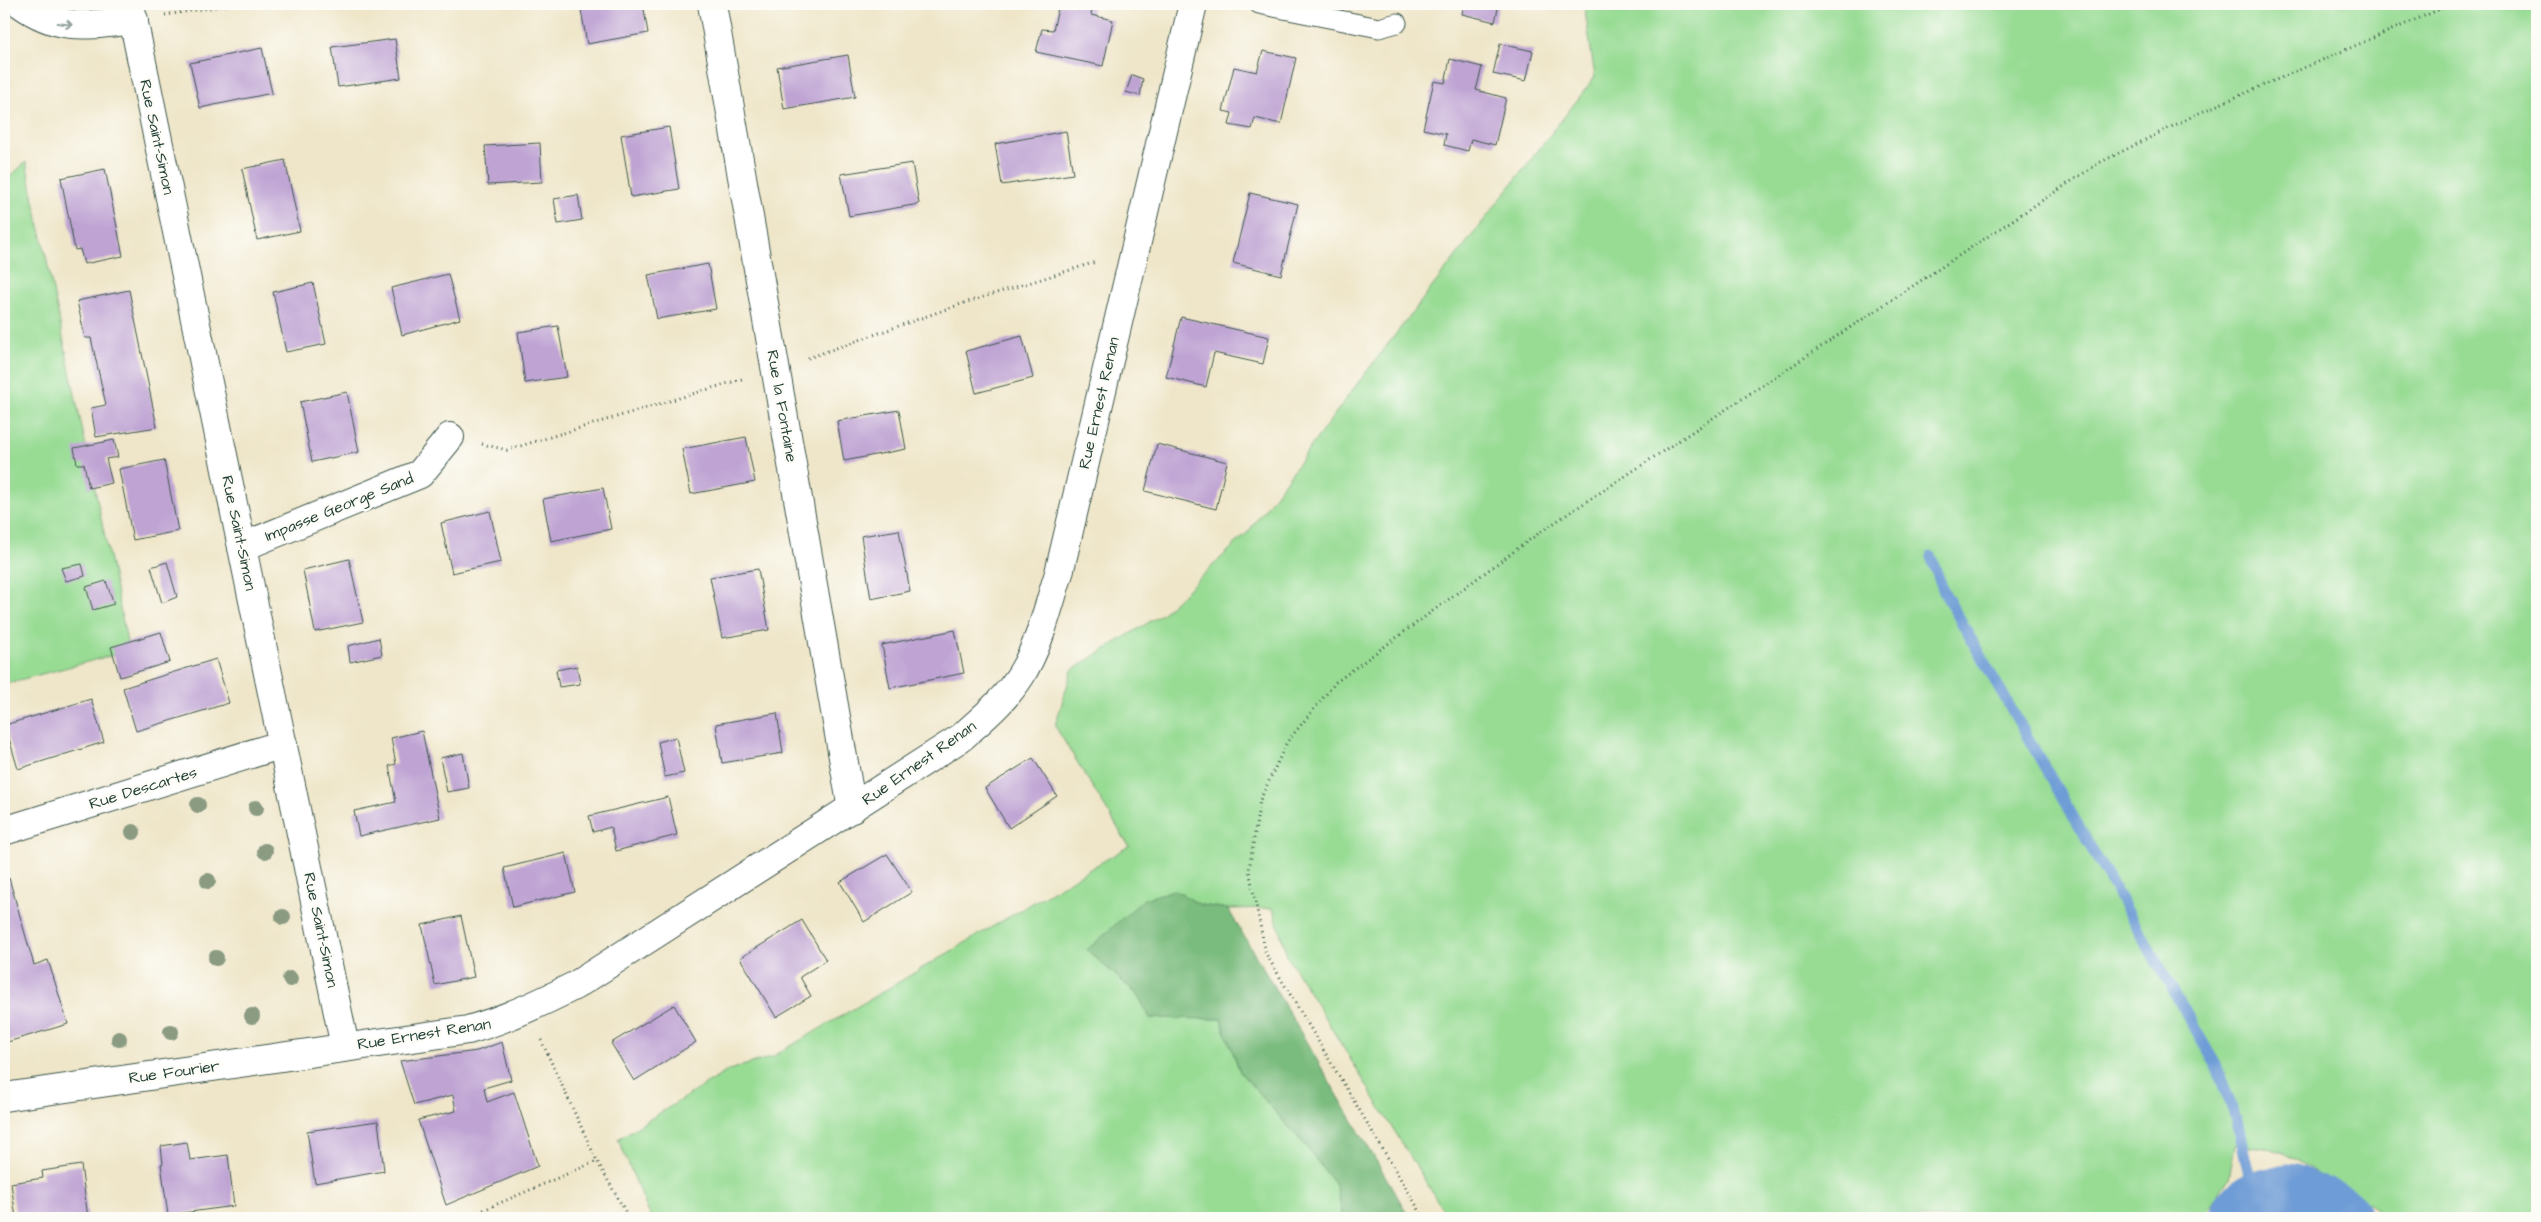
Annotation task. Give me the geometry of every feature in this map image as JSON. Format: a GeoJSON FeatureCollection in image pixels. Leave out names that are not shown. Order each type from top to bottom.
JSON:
{"type":"FeatureCollection","features":[{"type":"Feature","properties":{"kind":"street"},"geometry":{"type":"LineString","coordinates":[[21,4],[36,14],[60,24],[85,26],[132,12]]}},
{"type":"Feature","properties":{"kind":"street","name":"Rue la Fontaine"},"geometry":{"type":"LineString","coordinates":[[712,4],[852,808]]}},
{"type":"Feature","properties":{"kind":"street","name":"Rue Ernest Renan"},"geometry":{"type":"LineString","coordinates":[[345,1047],[468,1030],[527,1010],[576,985],[962,737],[996,706],[1021,675],[1039,636],[1059,573],[1193,4]]}},
{"type":"Feature","properties":{"kind":"street","name":"Rue Saint-Simon"},"geometry":{"type":"LineString","coordinates":[[132,12],[345,1047]]}},
{"type":"Feature","properties":{"kind":"street","name":"Impasse George Sand"},"geometry":{"type":"LineString","coordinates":[[242,547],[420,474],[450,437]]}},
{"type":"Feature","properties":{"kind":"street","name":"Rue Descartes"},"geometry":{"type":"LineString","coordinates":[[4,832],[283,744]]}},
{"type":"Feature","properties":{"kind":"street","name":"Rue Fourier"},"geometry":{"type":"LineString","coordinates":[[4,1097],[345,1047]]}},
{"type":"Feature","properties":{"kind":"lane"},"geometry":{"type":"LineString","coordinates":[[1258,4],[1379,28],[1397,23]]}},
{"type":"Feature","properties":{"kind":"path"},"geometry":{"type":"LineString","coordinates":[[132,12],[234,4]]}},
{"type":"Feature","properties":{"kind":"path"},"geometry":{"type":"LineString","coordinates":[[1424,1218],[1266,954],[1249,870],[1260,800],[1287,742],[1336,682],[1539,533],[2099,163],[2199,113],[2452,4]]}},
{"type":"Feature","properties":{"kind":"path"},"geometry":{"type":"LineString","coordinates":[[527,1010],[597,1161],[629,1218]]}},
{"type":"Feature","properties":{"kind":"path"},"geometry":{"type":"LineString","coordinates":[[465,1218],[597,1161]]}},
{"type":"Feature","properties":{"kind":"green space"},"geometry":{"type":"Polygon","coordinates":[[[1584,4],[2537,4],[2537,1218],[2388,1218],[2350,1192],[2280,1151],[2235,1145],[2229,1178],[2203,1218],[1448,1218],[1287,956],[1273,908],[1228,909],[1201,905],[1174,891],[1087,950],[1138,995],[1150,1018],[1221,1019],[1240,1072],[1304,1144],[1336,1185],[1343,1218],[651,1218],[618,1139],[729,1070],[772,1057],[1129,846],[1055,726],[1072,670],[1162,614],[1248,532],[1357,384],[1595,77],[1584,4]]]}},
{"type":"Feature","properties":{"kind":"green space"},"geometry":{"type":"Polygon","coordinates":[[[26,162],[129,651],[4,684],[4,182],[26,162]]]}},
{"type":"Feature","properties":{"kind":"green space"},"geometry":{"type":"Polygon","coordinates":[[[1174,890],[1201,905],[1228,909],[1410,1218],[1343,1218],[1336,1185],[1304,1144],[1240,1072],[1221,1019],[1150,1018],[1138,995],[1087,950],[1144,899],[1174,890]]]}},
{"type":"Feature","properties":{"kind":"building"},"geometry":{"type":"Polygon","coordinates":[[[580,4],[643,4],[648,33],[587,44],[580,4]]]}},
{"type":"Feature","properties":{"kind":"building"},"geometry":{"type":"Polygon","coordinates":[[[1059,4],[1093,4],[1091,15],[1113,20],[1103,66],[1036,52],[1042,29],[1053,30],[1059,4]]]}},
{"type":"Feature","properties":{"kind":"building"},"geometry":{"type":"Polygon","coordinates":[[[1464,4],[1499,4],[1495,22],[1462,14],[1464,4]]]}},
{"type":"Feature","properties":{"kind":"building"},"geometry":{"type":"Polygon","coordinates":[[[395,39],[401,78],[338,87],[332,47],[395,39]]]}},
{"type":"Feature","properties":{"kind":"building"},"geometry":{"type":"Polygon","coordinates":[[[1500,44],[1533,51],[1526,81],[1493,74],[1500,44]]]}},
{"type":"Feature","properties":{"kind":"building"},"geometry":{"type":"Polygon","coordinates":[[[262,48],[272,93],[200,108],[190,63],[262,48]]]}},
{"type":"Feature","properties":{"kind":"building"},"geometry":{"type":"Polygon","coordinates":[[[1263,51],[1296,58],[1281,124],[1255,118],[1252,129],[1229,125],[1232,113],[1223,111],[1234,67],[1257,72],[1263,51]]]}},
{"type":"Feature","properties":{"kind":"building"},"geometry":{"type":"Polygon","coordinates":[[[848,55],[855,97],[784,109],[777,67],[848,55]]]}},
{"type":"Feature","properties":{"kind":"building"},"geometry":{"type":"Polygon","coordinates":[[[1450,59],[1482,67],[1476,90],[1506,98],[1495,145],[1471,139],[1468,151],[1444,145],[1446,134],[1423,129],[1434,81],[1445,83],[1450,59]]]}},
{"type":"Feature","properties":{"kind":"building"},"geometry":{"type":"Polygon","coordinates":[[[1132,75],[1143,79],[1140,96],[1126,92],[1132,75]]]}},
{"type":"Feature","properties":{"kind":"building"},"geometry":{"type":"Polygon","coordinates":[[[669,127],[679,189],[631,197],[621,135],[669,127]]]}},
{"type":"Feature","properties":{"kind":"building"},"geometry":{"type":"Polygon","coordinates":[[[1066,131],[1073,174],[1002,185],[995,144],[1066,131]]]}},
{"type":"Feature","properties":{"kind":"building"},"geometry":{"type":"Polygon","coordinates":[[[540,143],[542,182],[488,185],[485,146],[540,143]]]}},
{"type":"Feature","properties":{"kind":"building"},"geometry":{"type":"Polygon","coordinates":[[[285,160],[300,231],[257,240],[242,169],[285,160]]]}},
{"type":"Feature","properties":{"kind":"building"},"geometry":{"type":"Polygon","coordinates":[[[912,163],[919,204],[849,216],[841,174],[912,163]]]}},
{"type":"Feature","properties":{"kind":"building"},"geometry":{"type":"Polygon","coordinates":[[[105,169],[123,256],[84,264],[80,249],[75,250],[61,178],[105,169]]]}},
{"type":"Feature","properties":{"kind":"building"},"geometry":{"type":"Polygon","coordinates":[[[1250,193],[1298,204],[1281,275],[1233,263],[1250,193]]]}},
{"type":"Feature","properties":{"kind":"building"},"geometry":{"type":"Polygon","coordinates":[[[578,195],[582,220],[558,224],[554,199],[578,195]]]}},
{"type":"Feature","properties":{"kind":"building"},"geometry":{"type":"Polygon","coordinates":[[[708,264],[716,309],[657,319],[648,275],[708,264]]]}},
{"type":"Feature","properties":{"kind":"building"},"geometry":{"type":"Polygon","coordinates":[[[448,274],[460,319],[402,335],[391,288],[448,274]]]}},
{"type":"Feature","properties":{"kind":"building"},"geometry":{"type":"Polygon","coordinates":[[[313,283],[326,344],[286,352],[273,292],[313,283]]]}},
{"type":"Feature","properties":{"kind":"building"},"geometry":{"type":"Polygon","coordinates":[[[129,290],[157,427],[96,437],[91,408],[106,405],[91,338],[85,338],[77,301],[129,290]]]}},
{"type":"Feature","properties":{"kind":"building"},"geometry":{"type":"Polygon","coordinates":[[[1181,317],[1269,337],[1263,364],[1214,353],[1206,387],[1166,377],[1181,317]]]}},
{"type":"Feature","properties":{"kind":"building"},"geometry":{"type":"Polygon","coordinates":[[[558,326],[567,377],[525,383],[518,332],[558,326]]]}},
{"type":"Feature","properties":{"kind":"building"},"geometry":{"type":"Polygon","coordinates":[[[1022,336],[1033,378],[976,393],[966,351],[1022,336]]]}},
{"type":"Feature","properties":{"kind":"building"},"geometry":{"type":"Polygon","coordinates":[[[347,392],[359,452],[312,462],[300,402],[347,392]]]}},
{"type":"Feature","properties":{"kind":"building"},"geometry":{"type":"Polygon","coordinates":[[[899,410],[906,449],[844,461],[837,421],[899,410]]]}},
{"type":"Feature","properties":{"kind":"building"},"geometry":{"type":"Polygon","coordinates":[[[746,437],[755,482],[691,494],[682,449],[746,437]]]}},
{"type":"Feature","properties":{"kind":"building"},"geometry":{"type":"Polygon","coordinates":[[[114,440],[118,457],[106,459],[112,483],[89,488],[84,464],[77,464],[74,448],[114,440]]]}},
{"type":"Feature","properties":{"kind":"building"},"geometry":{"type":"Polygon","coordinates":[[[1157,444],[1227,462],[1216,509],[1145,491],[1157,444]]]}},
{"type":"Feature","properties":{"kind":"building"},"geometry":{"type":"Polygon","coordinates":[[[164,460],[178,531],[133,540],[119,469],[164,460]]]}},
{"type":"Feature","properties":{"kind":"building"},"geometry":{"type":"Polygon","coordinates":[[[603,488],[611,529],[551,541],[543,499],[603,488]]]}},
{"type":"Feature","properties":{"kind":"building"},"geometry":{"type":"Polygon","coordinates":[[[490,511],[501,562],[452,573],[441,523],[490,511]]]}},
{"type":"Feature","properties":{"kind":"building"},"geometry":{"type":"Polygon","coordinates":[[[899,530],[910,591],[871,599],[861,536],[899,530]]]}},
{"type":"Feature","properties":{"kind":"building"},"geometry":{"type":"Polygon","coordinates":[[[349,559],[363,622],[315,632],[303,570],[349,559]]]}},
{"type":"Feature","properties":{"kind":"building"},"geometry":{"type":"Polygon","coordinates":[[[167,562],[177,597],[162,603],[151,567],[167,562]]]}},
{"type":"Feature","properties":{"kind":"building"},"geometry":{"type":"Polygon","coordinates":[[[82,564],[85,576],[66,581],[61,568],[82,564]]]}},
{"type":"Feature","properties":{"kind":"building"},"geometry":{"type":"Polygon","coordinates":[[[758,569],[769,630],[722,638],[710,577],[758,569]]]}},
{"type":"Feature","properties":{"kind":"building"},"geometry":{"type":"Polygon","coordinates":[[[106,581],[114,604],[93,610],[86,587],[106,581]]]}},
{"type":"Feature","properties":{"kind":"building"},"geometry":{"type":"Polygon","coordinates":[[[955,630],[964,673],[890,688],[882,645],[955,630]]]}},
{"type":"Feature","properties":{"kind":"building"},"geometry":{"type":"Polygon","coordinates":[[[161,632],[170,662],[120,677],[111,647],[161,632]]]}},
{"type":"Feature","properties":{"kind":"building"},"geometry":{"type":"Polygon","coordinates":[[[379,638],[382,655],[350,662],[348,646],[379,638]]]}},
{"type":"Feature","properties":{"kind":"building"},"geometry":{"type":"Polygon","coordinates":[[[216,659],[229,703],[136,731],[123,688],[216,659]]]}},
{"type":"Feature","properties":{"kind":"building"},"geometry":{"type":"Polygon","coordinates":[[[577,666],[580,684],[559,687],[556,670],[577,666]]]}},
{"type":"Feature","properties":{"kind":"building"},"geometry":{"type":"Polygon","coordinates":[[[91,699],[104,742],[18,769],[5,725],[91,699]]]}},
{"type":"Feature","properties":{"kind":"building"},"geometry":{"type":"Polygon","coordinates":[[[777,713],[783,753],[722,763],[716,724],[777,713]]]}},
{"type":"Feature","properties":{"kind":"building"},"geometry":{"type":"Polygon","coordinates":[[[422,731],[440,818],[359,836],[354,811],[396,802],[389,766],[396,764],[391,738],[422,731]]]}},
{"type":"Feature","properties":{"kind":"building"},"geometry":{"type":"Polygon","coordinates":[[[676,737],[684,773],[665,777],[658,742],[676,737]]]}},
{"type":"Feature","properties":{"kind":"building"},"geometry":{"type":"Polygon","coordinates":[[[463,753],[469,788],[447,792],[440,758],[463,753]]]}},
{"type":"Feature","properties":{"kind":"building"},"geometry":{"type":"Polygon","coordinates":[[[1033,758],[1057,796],[1009,828],[985,788],[1033,758]]]}},
{"type":"Feature","properties":{"kind":"building"},"geometry":{"type":"Polygon","coordinates":[[[668,797],[677,835],[616,851],[611,827],[593,832],[589,816],[668,797]]]}},
{"type":"Feature","properties":{"kind":"building"},"geometry":{"type":"Polygon","coordinates":[[[566,853],[575,892],[513,907],[504,868],[566,853]]]}},
{"type":"Feature","properties":{"kind":"building"},"geometry":{"type":"Polygon","coordinates":[[[887,854],[912,892],[864,922],[840,882],[887,854]]]}},
{"type":"Feature","properties":{"kind":"building"},"geometry":{"type":"Polygon","coordinates":[[[4,871],[7,879],[9,878],[34,965],[48,960],[68,1024],[4,1043],[4,871]]]}},
{"type":"Feature","properties":{"kind":"building"},"geometry":{"type":"Polygon","coordinates":[[[461,916],[474,977],[435,985],[422,925],[461,916]]]}},
{"type":"Feature","properties":{"kind":"building"},"geometry":{"type":"Polygon","coordinates":[[[802,920],[826,960],[800,977],[811,996],[776,1017],[740,958],[802,920]]]}},
{"type":"Feature","properties":{"kind":"building"},"geometry":{"type":"Polygon","coordinates":[[[674,1005],[696,1042],[634,1081],[611,1043],[674,1005]]]}},
{"type":"Feature","properties":{"kind":"building"},"geometry":{"type":"Polygon","coordinates":[[[502,1042],[511,1080],[484,1088],[487,1102],[514,1092],[538,1166],[446,1205],[418,1120],[456,1111],[453,1095],[414,1105],[400,1061],[477,1051],[502,1042]]]}},
{"type":"Feature","properties":{"kind":"building"},"geometry":{"type":"Polygon","coordinates":[[[378,1121],[384,1171],[315,1183],[307,1131],[378,1121]]]}},
{"type":"Feature","properties":{"kind":"building"},"geometry":{"type":"Polygon","coordinates":[[[187,1142],[190,1160],[228,1155],[234,1206],[168,1215],[161,1164],[163,1164],[161,1146],[187,1142]]]}},
{"type":"Feature","properties":{"kind":"building"},"geometry":{"type":"Polygon","coordinates":[[[81,1165],[88,1218],[16,1218],[11,1183],[43,1178],[42,1171],[81,1165]]]}},
{"type":"Feature","properties":{"kind":"waterway"},"geometry":{"type":"LineString","coordinates":[[1931,557],[1944,592],[2216,1065],[2237,1121],[2256,1206]]}},
{"type":"Feature","properties":{"kind":"waterway"},"geometry":{"type":"LineString","coordinates":[[2244,1218],[2256,1206],[2289,1198],[2336,1218]]}}]}
